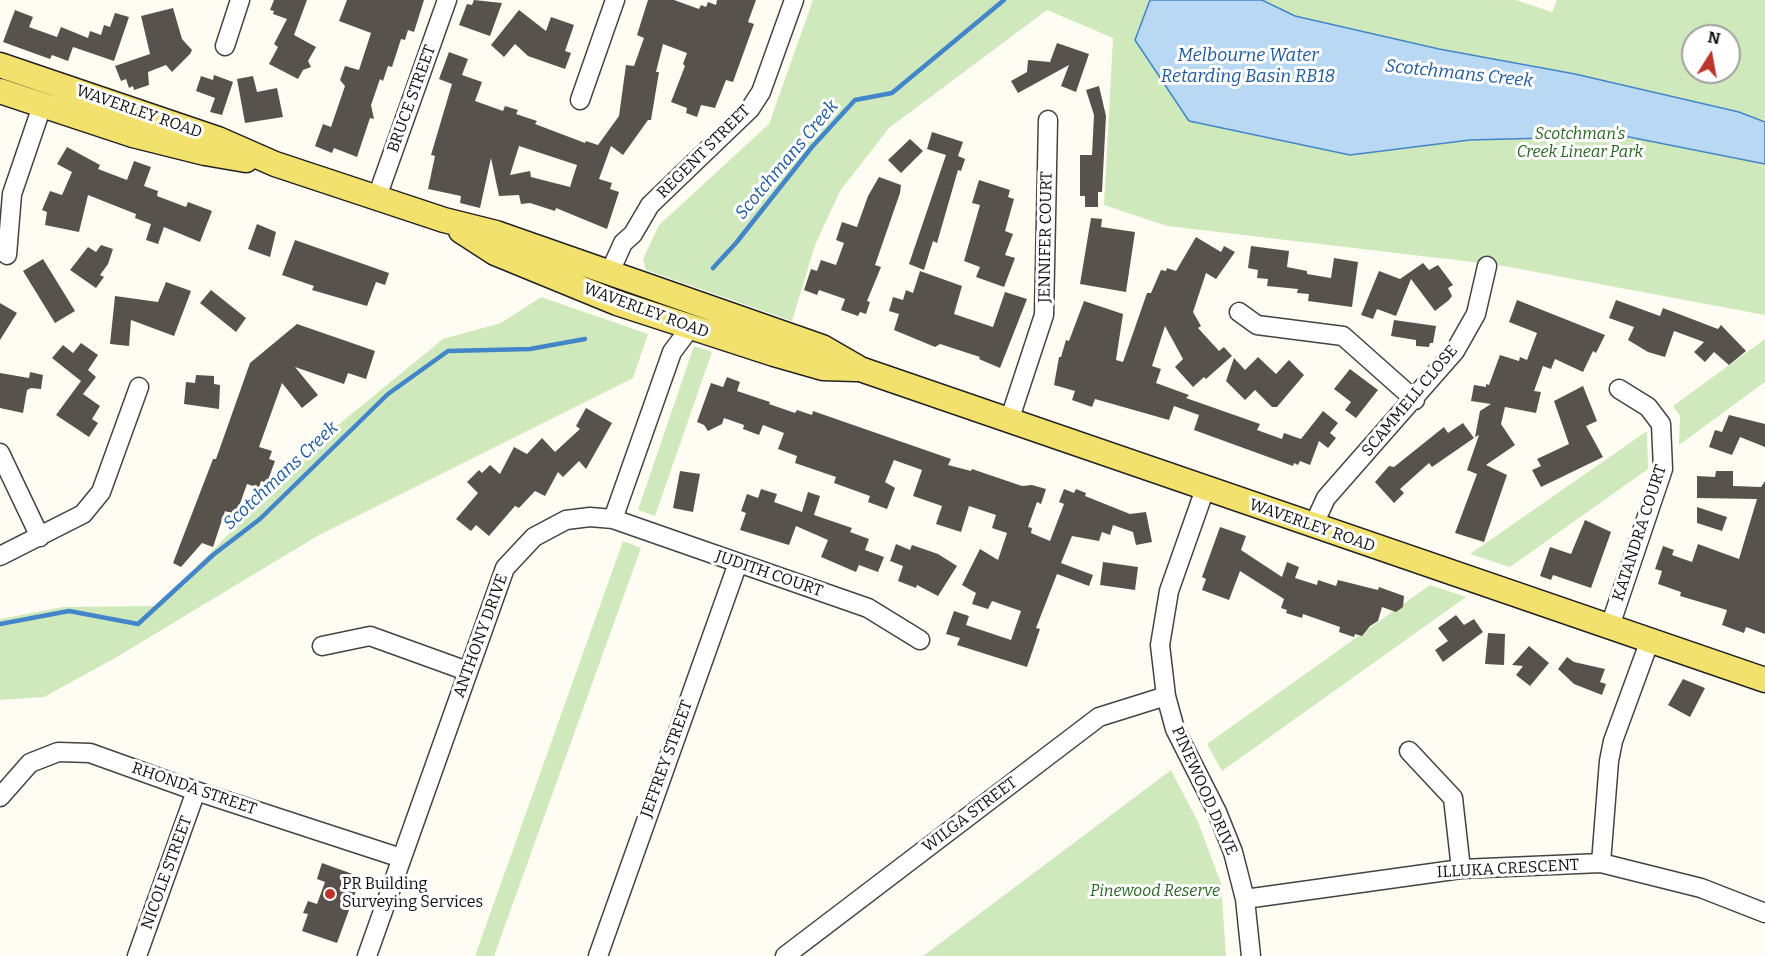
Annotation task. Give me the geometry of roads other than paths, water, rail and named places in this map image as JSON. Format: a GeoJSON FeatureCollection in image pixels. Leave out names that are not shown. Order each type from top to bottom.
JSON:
{"type":"FeatureCollection","features":[{"type":"Feature","properties":{"kind":"main road","name":"WAVERLEY ROAD"},"geometry":{"type":"LineString","coordinates":[[0,65],[218,139],[275,164],[444,220],[496,233],[616,277],[822,347],[860,369],[1765,680]]}},
{"type":"Feature","properties":{"kind":"main road"},"geometry":{"type":"LineString","coordinates":[[42,106],[50,82]]}},
{"type":"Feature","properties":{"kind":"main road","name":"WAVERLEY ROAD"},"geometry":{"type":"LineString","coordinates":[[0,91],[133,135],[205,153],[275,164]]}},
{"type":"Feature","properties":{"kind":"main road","name":"WAVERLEY ROAD"},"geometry":{"type":"LineString","coordinates":[[444,220],[495,253],[611,301],[680,325],[823,368],[860,369]]}},
{"type":"Feature","properties":{"kind":"main road"},"geometry":{"type":"LineString","coordinates":[[611,301],[616,277]]}},
{"type":"Feature","properties":{"kind":"street"},"geometry":{"type":"LineString","coordinates":[[225,46],[240,0]]}},
{"type":"Feature","properties":{"kind":"street","name":"BRUCE STREET"},"geometry":{"type":"LineString","coordinates":[[377,197],[447,0]]}},
{"type":"Feature","properties":{"kind":"street","name":"REGENT STREET"},"geometry":{"type":"LineString","coordinates":[[616,277],[623,243],[633,234],[650,205],[750,109],[761,92],[794,0]]}},
{"type":"Feature","properties":{"kind":"street"},"geometry":{"type":"LineString","coordinates":[[580,100],[609,2]]}},
{"type":"Feature","properties":{"kind":"street"},"geometry":{"type":"LineString","coordinates":[[7,255],[12,194],[42,106]]}},
{"type":"Feature","properties":{"kind":"street","name":"JENNIFER COURT"},"geometry":{"type":"LineString","coordinates":[[1008,421],[1044,315],[1048,120]]}},
{"type":"Feature","properties":{"kind":"street","name":"SCAMMELL CLOSE"},"geometry":{"type":"LineString","coordinates":[[1313,526],[1326,498],[1415,400],[1455,351],[1476,314],[1487,266]]}},
{"type":"Feature","properties":{"kind":"street"},"geometry":{"type":"LineString","coordinates":[[1239,312],[1257,325],[1343,336],[1415,400]]}},
{"type":"Feature","properties":{"kind":"street"},"geometry":{"type":"LineString","coordinates":[[613,519],[680,325]]}},
{"type":"Feature","properties":{"kind":"street"},"geometry":{"type":"LineString","coordinates":[[0,556],[83,514],[101,492],[139,387]]}},
{"type":"Feature","properties":{"kind":"street","name":"KATANDRA COURT"},"geometry":{"type":"LineString","coordinates":[[1610,626],[1663,469],[1661,424],[1648,406],[1619,389]]}},
{"type":"Feature","properties":{"kind":"street"},"geometry":{"type":"LineString","coordinates":[[0,453],[40,537]]}},
{"type":"Feature","properties":{"kind":"street","name":"PINEWOOD DRIVE"},"geometry":{"type":"LineString","coordinates":[[1205,489],[1169,591],[1160,645],[1166,696],[1175,729],[1217,812],[1233,852],[1245,899],[1251,956]]}},
{"type":"Feature","properties":{"kind":"street","name":"ANTHONY DRIVE"},"geometry":{"type":"LineString","coordinates":[[367,956],[505,568],[534,537],[566,520],[590,517],[613,519]]}},
{"type":"Feature","properties":{"kind":"street","name":"JUDITH COURT"},"geometry":{"type":"LineString","coordinates":[[613,519],[868,608],[920,640]]}},
{"type":"Feature","properties":{"kind":"street","name":"JEFFREY STREET"},"geometry":{"type":"LineString","coordinates":[[598,956],[738,562]]}},
{"type":"Feature","properties":{"kind":"street"},"geometry":{"type":"LineString","coordinates":[[322,645],[370,636],[467,671]]}},
{"type":"Feature","properties":{"kind":"street"},"geometry":{"type":"LineString","coordinates":[[1601,863],[1609,761],[1613,741],[1650,640]]}},
{"type":"Feature","properties":{"kind":"street","name":"WILGA STREET"},"geometry":{"type":"LineString","coordinates":[[785,956],[1099,717],[1166,696]]}},
{"type":"Feature","properties":{"kind":"street"},"geometry":{"type":"LineString","coordinates":[[1409,751],[1453,798],[1461,869]]}},
{"type":"Feature","properties":{"kind":"street","name":"RHONDA STREET"},"geometry":{"type":"LineString","coordinates":[[0,797],[30,763],[58,752],[90,753],[196,791],[401,858]]}},
{"type":"Feature","properties":{"kind":"street","name":"NICOLE STREET"},"geometry":{"type":"LineString","coordinates":[[137,956],[196,791]]}},
{"type":"Feature","properties":{"kind":"street","name":"ILLUKA CRESCENT"},"geometry":{"type":"LineString","coordinates":[[1245,899],[1461,869],[1601,863],[1701,888],[1765,913]]}},
{"type":"Feature","properties":{"kind":"water","name":"Melbourne Water Retarding Basin RB18"},"geometry":{"type":"Polygon","coordinates":[[[1150,0],[1262,0],[1295,16],[1439,49],[1575,74],[1739,112],[1765,122],[1765,164],[1624,136],[1470,140],[1350,155],[1189,121],[1135,40],[1150,0]]]}},
{"type":"Feature","properties":{"kind":"waterway","name":"Scotchmans Creek"},"geometry":{"type":"LineString","coordinates":[[713,268],[736,243],[812,147],[855,100],[892,93],[1004,0]]}},
{"type":"Feature","properties":{"kind":"waterway","name":"Scotchmans Creek"},"geometry":{"type":"LineString","coordinates":[[0,624],[69,611],[138,624],[213,555],[260,519],[388,394],[448,351],[530,349],[585,339]]}},
{"type":"Feature","properties":{"kind":"place","name":"PR Building Surveying Services"},"geometry":{"type":"Point","coordinates":[330,894]}},
{"type":"Feature","properties":{"kind":"park label","name":"Scotchman's Creek Linear Park"},"geometry":{"type":"Point","coordinates":[1580,144]}},
{"type":"Feature","properties":{"kind":"park label","name":"Pinewood Reserve"},"geometry":{"type":"Point","coordinates":[1155,892]}}]}
